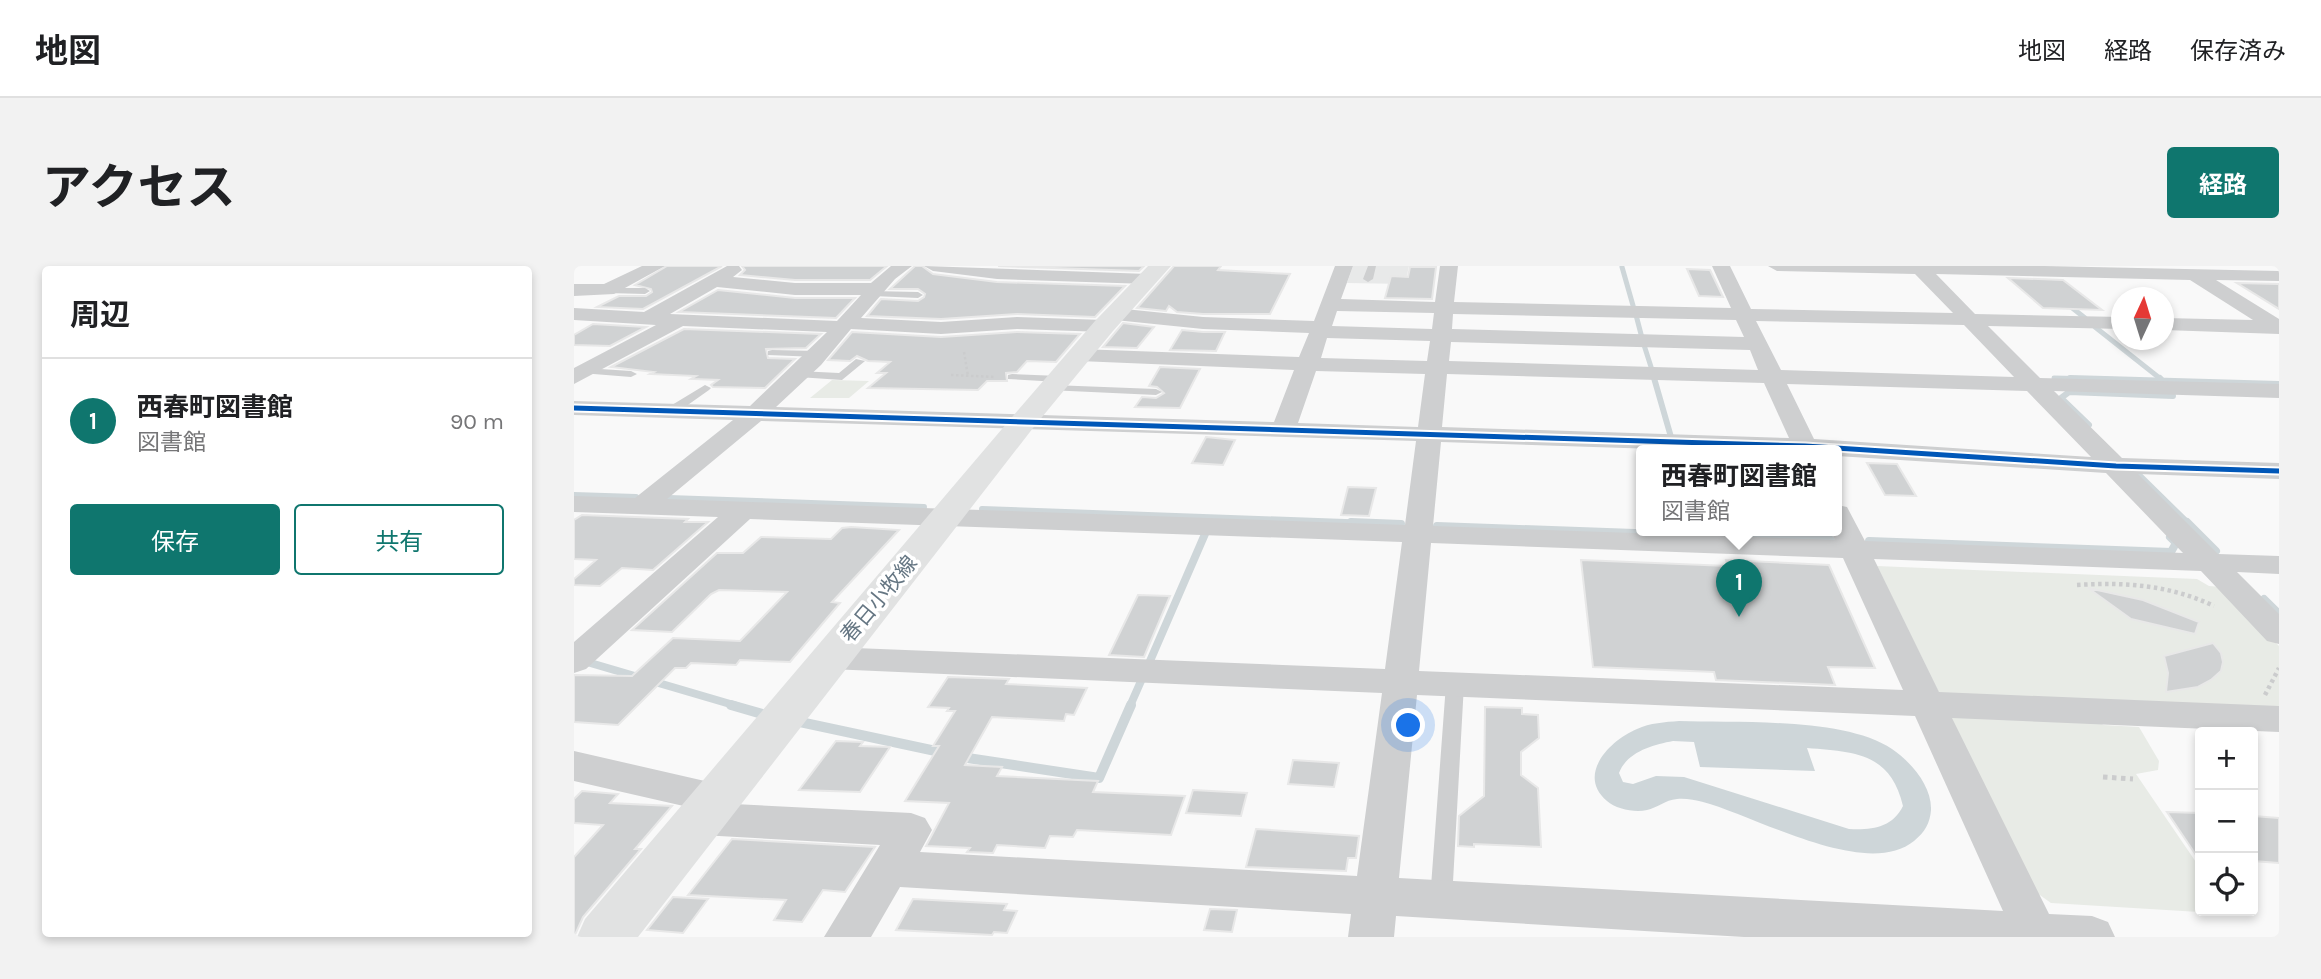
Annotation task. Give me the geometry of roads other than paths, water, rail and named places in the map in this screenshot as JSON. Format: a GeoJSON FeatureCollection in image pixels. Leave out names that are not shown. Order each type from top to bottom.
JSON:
{"type":"FeatureCollection","features":[{"type":"Feature","properties":{"kind":"main road","name":"春日小牧線"},"geometry":{"type":"LineString","coordinates":[[605,937],[1023,422],[1154,273]]}},
{"type":"Feature","properties":{"kind":"street"},"geometry":{"type":"LineString","coordinates":[[574,290],[607,290],[656,266]]}},
{"type":"Feature","properties":{"kind":"street"},"geometry":{"type":"LineString","coordinates":[[648,318],[740,266]]}},
{"type":"Feature","properties":{"kind":"street"},"geometry":{"type":"LineString","coordinates":[[641,507],[755,414],[818,354],[889,275],[903,266]]}},
{"type":"Feature","properties":{"kind":"street"},"geometry":{"type":"LineString","coordinates":[[933,266],[997,274],[1154,273]]}},
{"type":"Feature","properties":{"kind":"street"},"geometry":{"type":"LineString","coordinates":[[1283,430],[1344,266]]}},
{"type":"Feature","properties":{"kind":"street"},"geometry":{"type":"LineString","coordinates":[[1373,916],[1449,266]]}},
{"type":"Feature","properties":{"kind":"street"},"geometry":{"type":"LineString","coordinates":[[1721,266],[1805,445]]}},
{"type":"Feature","properties":{"kind":"street"},"geometry":{"type":"LineString","coordinates":[[1777,266],[2187,270],[2279,276]]}},
{"type":"Feature","properties":{"kind":"street"},"geometry":{"type":"LineString","coordinates":[[1919,267],[2279,633]]}},
{"type":"Feature","properties":{"kind":"street"},"geometry":{"type":"LineString","coordinates":[[2187,270],[2279,327]]}},
{"type":"Feature","properties":{"kind":"street"},"geometry":{"type":"LineString","coordinates":[[752,283],[773,272]]}},
{"type":"Feature","properties":{"kind":"street"},"geometry":{"type":"LineString","coordinates":[[714,281],[795,289],[875,291]]}},
{"type":"Feature","properties":{"kind":"street"},"geometry":{"type":"LineString","coordinates":[[738,323],[795,289]]}},
{"type":"Feature","properties":{"kind":"street"},"geometry":{"type":"LineString","coordinates":[[1330,305],[2111,323]]}},
{"type":"Feature","properties":{"kind":"street"},"geometry":{"type":"LineString","coordinates":[[574,314],[738,323],[941,328],[1110,320],[1441,336],[1756,344]]}},
{"type":"Feature","properties":{"kind":"street"},"geometry":{"type":"LineString","coordinates":[[579,374],[679,320]]}},
{"type":"Feature","properties":{"kind":"street"},"geometry":{"type":"LineString","coordinates":[[2174,324],[2279,327]]}},
{"type":"Feature","properties":{"kind":"street"},"geometry":{"type":"LineString","coordinates":[[1064,374],[1308,364],[2279,391]]}},
{"type":"Feature","properties":{"kind":"street"},"geometry":{"type":"LineString","coordinates":[[574,408],[1719,445]]}},
{"type":"Feature","properties":{"kind":"street"},"geometry":{"type":"LineString","coordinates":[[1842,450],[2116,466],[2279,471]]}},
{"type":"Feature","properties":{"kind":"street"},"geometry":{"type":"LineString","coordinates":[[574,505],[2279,565]]}},
{"type":"Feature","properties":{"kind":"street"},"geometry":{"type":"LineString","coordinates":[[574,661],[743,510]]}},
{"type":"Feature","properties":{"kind":"street"},"geometry":{"type":"LineString","coordinates":[[1842,523],[2036,935]]}},
{"type":"Feature","properties":{"kind":"street"},"geometry":{"type":"LineString","coordinates":[[830,658],[2279,719]]}},
{"type":"Feature","properties":{"kind":"street"},"geometry":{"type":"LineString","coordinates":[[574,766],[709,808],[911,830],[847,937]]}},
{"type":"Feature","properties":{"kind":"street"},"geometry":{"type":"LineString","coordinates":[[888,868],[1373,916],[1441,900],[2092,937]]}},
{"type":"Feature","properties":{"kind":"lane"},"geometry":{"type":"LineString","coordinates":[[1368,279],[1372,266]]}},
{"type":"Feature","properties":{"kind":"lane"},"geometry":{"type":"LineString","coordinates":[[607,290],[645,291]]}},
{"type":"Feature","properties":{"kind":"lane"},"geometry":{"type":"LineString","coordinates":[[875,291],[918,295]]}},
{"type":"Feature","properties":{"kind":"lane"},"geometry":{"type":"LineString","coordinates":[[772,353],[818,354]]}},
{"type":"Feature","properties":{"kind":"lane"},"geometry":{"type":"LineString","coordinates":[[798,374],[842,377],[860,361]]}},
{"type":"Feature","properties":{"kind":"lane"},"geometry":{"type":"LineString","coordinates":[[579,374],[631,374]]}},
{"type":"Feature","properties":{"kind":"lane"},"geometry":{"type":"LineString","coordinates":[[1012,377],[1064,374],[1156,391]]}},
{"type":"Feature","properties":{"kind":"lane"},"geometry":{"type":"LineString","coordinates":[[671,411],[705,388]]}},
{"type":"Feature","properties":{"kind":"lane"},"geometry":{"type":"LineString","coordinates":[[1441,900],[1455,684]]}},
{"type":"Feature","properties":{"kind":"waterway"},"geometry":{"type":"LineString","coordinates":[[1622,267],[1634,309]]}},
{"type":"Feature","properties":{"kind":"waterway"},"geometry":{"type":"LineString","coordinates":[[2066,303],[2085,318]]}},
{"type":"Feature","properties":{"kind":"waterway"},"geometry":{"type":"LineString","coordinates":[[1636,315],[1642,338]]}},
{"type":"Feature","properties":{"kind":"waterway"},"geometry":{"type":"LineString","coordinates":[[2095,327],[2162,380]]}},
{"type":"Feature","properties":{"kind":"waterway"},"geometry":{"type":"LineString","coordinates":[[1644,345],[1652,370]]}},
{"type":"Feature","properties":{"kind":"waterway"},"geometry":{"type":"LineString","coordinates":[[1654,378],[1671,437]]}},
{"type":"Feature","properties":{"kind":"waterway"},"geometry":{"type":"LineString","coordinates":[[2054,378],[2136,380]]}},
{"type":"Feature","properties":{"kind":"waterway"},"geometry":{"type":"LineString","coordinates":[[2070,378],[2163,381]]}},
{"type":"Feature","properties":{"kind":"waterway"},"geometry":{"type":"LineString","coordinates":[[2163,381],[2279,384]]}},
{"type":"Feature","properties":{"kind":"waterway"},"geometry":{"type":"LineString","coordinates":[[2089,425],[2061,398],[2069,392],[2173,396]]}},
{"type":"Feature","properties":{"kind":"waterway"},"geometry":{"type":"LineString","coordinates":[[2140,476],[2189,524]]}},
{"type":"Feature","properties":{"kind":"waterway"},"geometry":{"type":"LineString","coordinates":[[574,495],[636,497]]}},
{"type":"Feature","properties":{"kind":"waterway"},"geometry":{"type":"LineString","coordinates":[[669,498],[924,507]]}},
{"type":"Feature","properties":{"kind":"waterway"},"geometry":{"type":"LineString","coordinates":[[982,509],[1400,524]]}},
{"type":"Feature","properties":{"kind":"waterway"},"geometry":{"type":"LineString","coordinates":[[1351,522],[1401,524]]}},
{"type":"Feature","properties":{"kind":"waterway"},"geometry":{"type":"LineString","coordinates":[[2189,524],[2216,551]]}},
{"type":"Feature","properties":{"kind":"waterway"},"geometry":{"type":"LineString","coordinates":[[1437,526],[1636,533]]}},
{"type":"Feature","properties":{"kind":"waterway"},"geometry":{"type":"LineString","coordinates":[[1150,661],[1205,534]]}},
{"type":"Feature","properties":{"kind":"waterway"},"geometry":{"type":"LineString","coordinates":[[1718,536],[1831,540]]}},
{"type":"Feature","properties":{"kind":"waterway"},"geometry":{"type":"LineString","coordinates":[[1869,541],[2171,552],[2176,543],[2170,537]]}},
{"type":"Feature","properties":{"kind":"waterway"},"geometry":{"type":"LineString","coordinates":[[2264,599],[2279,614]]}},
{"type":"Feature","properties":{"kind":"waterway"},"geometry":{"type":"LineString","coordinates":[[587,662],[737,706]]}},
{"type":"Feature","properties":{"kind":"waterway"},"geometry":{"type":"LineString","coordinates":[[1130,706],[1141,681]]}},
{"type":"Feature","properties":{"kind":"waterway"},"geometry":{"type":"LineString","coordinates":[[731,705],[766,715]]}},
{"type":"Feature","properties":{"kind":"waterway"},"geometry":{"type":"LineString","coordinates":[[961,757],[1099,778],[1131,705]]}},
{"type":"Feature","properties":{"kind":"waterway"},"geometry":{"type":"LineString","coordinates":[[800,722],[945,753]]}},
{"type":"Feature","properties":{"kind":"place","name":"西春町図書館"},"geometry":{"type":"Point","coordinates":[1739,617]}}]}
